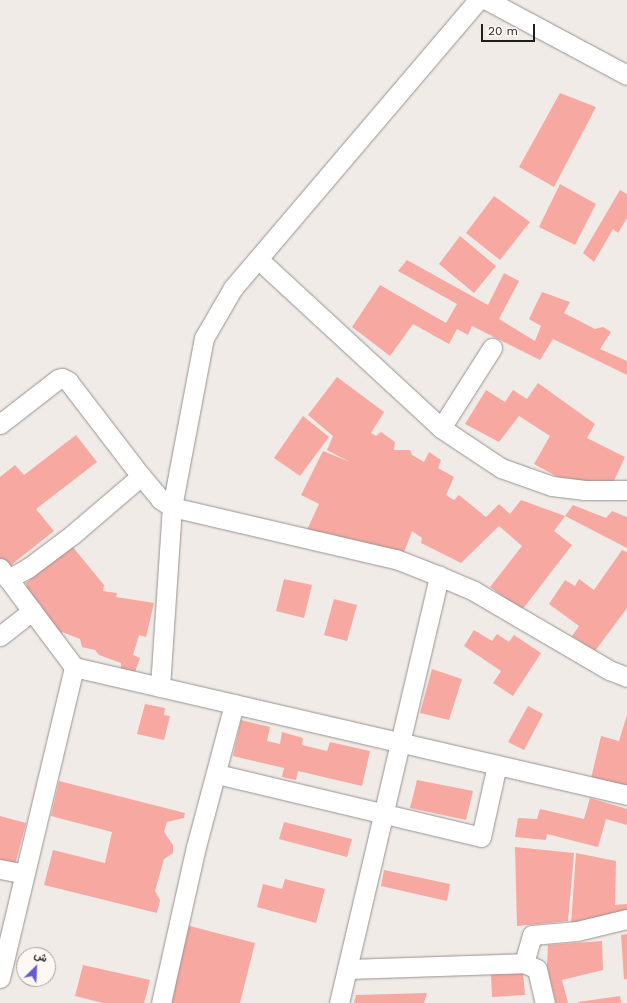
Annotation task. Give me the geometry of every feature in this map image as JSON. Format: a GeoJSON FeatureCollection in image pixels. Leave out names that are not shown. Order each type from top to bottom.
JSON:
{"type":"FeatureCollection","features":[{"type":"Feature","properties":{"kind":"street"},"geometry":{"type":"LineString","coordinates":[[160,687],[172,506],[204,338],[233,288],[478,0]]}},
{"type":"Feature","properties":{"kind":"street"},"geometry":{"type":"LineString","coordinates":[[487,0],[627,74]]}},
{"type":"Feature","properties":{"kind":"street"},"geometry":{"type":"LineString","coordinates":[[258,259],[441,428],[501,468],[552,486],[583,490],[627,490]]}},
{"type":"Feature","properties":{"kind":"street"},"geometry":{"type":"LineString","coordinates":[[441,428],[492,348]]}},
{"type":"Feature","properties":{"kind":"street"},"geometry":{"type":"LineString","coordinates":[[0,424],[62,378],[160,499],[172,506],[396,560],[439,576],[474,592],[609,670],[627,677]]}},
{"type":"Feature","properties":{"kind":"street"},"geometry":{"type":"LineString","coordinates":[[141,476],[72,535],[28,568],[4,573],[74,667],[627,795]]}},
{"type":"Feature","properties":{"kind":"street"},"geometry":{"type":"LineString","coordinates":[[339,1003],[439,576]]}},
{"type":"Feature","properties":{"kind":"street"},"geometry":{"type":"LineString","coordinates":[[0,636],[32,611]]}},
{"type":"Feature","properties":{"kind":"street"},"geometry":{"type":"LineString","coordinates":[[0,978],[74,667]]}},
{"type":"Feature","properties":{"kind":"street"},"geometry":{"type":"LineString","coordinates":[[161,1003],[196,847],[217,774],[234,704]]}},
{"type":"Feature","properties":{"kind":"street"},"geometry":{"type":"LineString","coordinates":[[217,774],[481,837],[497,765]]}},
{"type":"Feature","properties":{"kind":"street"},"geometry":{"type":"LineString","coordinates":[[0,869],[25,874]]}},
{"type":"Feature","properties":{"kind":"street"},"geometry":{"type":"LineString","coordinates":[[524,964],[532,935],[577,931],[627,919]]}},
{"type":"Feature","properties":{"kind":"street"},"geometry":{"type":"LineString","coordinates":[[348,969],[524,964],[537,969],[545,1003]]}},
{"type":"Feature","properties":{"kind":"building"},"geometry":{"type":"Polygon","coordinates":[[[560,93],[596,107],[554,187],[519,167],[560,93]]]}},
{"type":"Feature","properties":{"kind":"building"},"geometry":{"type":"Polygon","coordinates":[[[560,184],[596,204],[575,245],[539,227],[560,184]]]}},
{"type":"Feature","properties":{"kind":"building"},"geometry":{"type":"Polygon","coordinates":[[[620,190],[627,194],[627,218],[618,233],[613,229],[594,262],[583,253],[620,190]]]}},
{"type":"Feature","properties":{"kind":"building"},"geometry":{"type":"Polygon","coordinates":[[[494,196],[530,222],[500,260],[466,233],[494,196]]]}},
{"type":"Feature","properties":{"kind":"building"},"geometry":{"type":"Polygon","coordinates":[[[460,236],[496,266],[474,293],[439,264],[460,236]]]}},
{"type":"Feature","properties":{"kind":"building"},"geometry":{"type":"Polygon","coordinates":[[[407,260],[488,305],[504,273],[519,281],[499,319],[535,341],[541,326],[529,319],[542,292],[570,302],[564,313],[595,329],[603,327],[611,332],[600,349],[627,361],[627,375],[553,339],[540,360],[472,326],[468,335],[457,329],[449,344],[413,324],[390,356],[352,327],[380,285],[446,323],[457,304],[398,271],[407,260]]]}},
{"type":"Feature","properties":{"kind":"building"},"geometry":{"type":"Polygon","coordinates":[[[337,377],[384,412],[371,433],[376,436],[381,432],[395,442],[394,450],[410,450],[412,455],[424,462],[429,452],[441,460],[438,468],[454,477],[446,495],[454,500],[459,495],[486,517],[499,504],[510,514],[521,500],[565,516],[554,531],[572,545],[522,610],[490,587],[522,546],[499,526],[461,563],[421,543],[422,538],[412,531],[403,555],[326,533],[323,537],[307,530],[319,504],[301,495],[323,451],[350,462],[327,450],[333,436],[308,415],[337,377]]]}},
{"type":"Feature","properties":{"kind":"building"},"geometry":{"type":"Polygon","coordinates":[[[538,383],[595,424],[587,438],[625,457],[612,485],[563,480],[534,464],[550,436],[519,416],[499,442],[465,424],[486,390],[505,402],[513,390],[527,399],[538,383]]]}},
{"type":"Feature","properties":{"kind":"building"},"geometry":{"type":"Polygon","coordinates":[[[303,416],[329,437],[300,476],[274,458],[303,416]]]}},
{"type":"Feature","properties":{"kind":"building"},"geometry":{"type":"Polygon","coordinates":[[[76,435],[97,462],[36,509],[54,531],[6,569],[0,561],[0,477],[15,465],[24,475],[76,435]]]}},
{"type":"Feature","properties":{"kind":"building"},"geometry":{"type":"Polygon","coordinates":[[[573,505],[606,518],[612,511],[627,517],[627,548],[565,516],[573,505]]]}},
{"type":"Feature","properties":{"kind":"building"},"geometry":{"type":"Polygon","coordinates":[[[72,546],[104,585],[103,591],[117,593],[116,597],[154,603],[146,637],[139,635],[133,655],[140,658],[134,675],[121,670],[121,663],[99,655],[95,650],[82,647],[80,639],[62,632],[53,642],[19,593],[27,586],[26,583],[72,546]]]}},
{"type":"Feature","properties":{"kind":"building"},"geometry":{"type":"Polygon","coordinates":[[[622,550],[627,552],[627,608],[595,651],[572,636],[579,626],[549,604],[565,580],[575,586],[579,579],[594,590],[622,550]]]}},
{"type":"Feature","properties":{"kind":"building"},"geometry":{"type":"Polygon","coordinates":[[[284,579],[312,585],[304,618],[276,611],[284,579]]]}},
{"type":"Feature","properties":{"kind":"building"},"geometry":{"type":"Polygon","coordinates":[[[334,599],[357,605],[347,641],[324,635],[334,599]]]}},
{"type":"Feature","properties":{"kind":"building"},"geometry":{"type":"Polygon","coordinates":[[[474,630],[492,641],[497,634],[509,642],[514,635],[541,653],[513,696],[493,683],[501,671],[464,646],[474,630]]]}},
{"type":"Feature","properties":{"kind":"building"},"geometry":{"type":"Polygon","coordinates":[[[432,669],[462,679],[449,720],[420,713],[432,669]]]}},
{"type":"Feature","properties":{"kind":"building"},"geometry":{"type":"Polygon","coordinates":[[[145,704],[165,708],[164,715],[170,716],[164,740],[137,734],[145,704]]]}},
{"type":"Feature","properties":{"kind":"building"},"geometry":{"type":"Polygon","coordinates":[[[528,706],[543,714],[524,750],[508,742],[528,706]]]}},
{"type":"Feature","properties":{"kind":"building"},"geometry":{"type":"Polygon","coordinates":[[[627,715],[627,792],[590,783],[601,736],[619,741],[627,715]]]}},
{"type":"Feature","properties":{"kind":"building"},"geometry":{"type":"Polygon","coordinates":[[[241,720],[270,727],[267,741],[280,744],[282,732],[303,738],[302,745],[327,751],[330,742],[370,751],[362,786],[298,771],[296,780],[282,777],[284,768],[233,756],[241,720]]]}},
{"type":"Feature","properties":{"kind":"building"},"geometry":{"type":"Polygon","coordinates":[[[417,780],[473,791],[466,820],[410,808],[417,780]]]}},
{"type":"Feature","properties":{"kind":"building"},"geometry":{"type":"Polygon","coordinates":[[[59,781],[185,813],[184,818],[167,822],[164,832],[173,845],[173,853],[164,859],[155,891],[160,900],[157,913],[44,885],[53,850],[105,863],[112,832],[51,816],[59,781]]]}},
{"type":"Feature","properties":{"kind":"building"},"geometry":{"type":"Polygon","coordinates":[[[590,798],[627,809],[627,825],[606,819],[598,847],[547,834],[546,840],[515,837],[518,818],[537,819],[540,809],[584,819],[590,798]]]}},
{"type":"Feature","properties":{"kind":"building"},"geometry":{"type":"Polygon","coordinates":[[[0,816],[26,823],[14,869],[0,865],[0,816]]]}},
{"type":"Feature","properties":{"kind":"building"},"geometry":{"type":"Polygon","coordinates":[[[284,822],[352,839],[347,857],[279,839],[284,822]]]}},
{"type":"Feature","properties":{"kind":"building"},"geometry":{"type":"Polygon","coordinates":[[[515,847],[574,853],[568,921],[517,926],[515,847]]]}},
{"type":"Feature","properties":{"kind":"building"},"geometry":{"type":"Polygon","coordinates":[[[576,853],[616,861],[615,905],[627,904],[627,915],[571,924],[576,853]]]}},
{"type":"Feature","properties":{"kind":"building"},"geometry":{"type":"Polygon","coordinates":[[[384,870],[450,884],[447,901],[381,886],[384,870]]]}},
{"type":"Feature","properties":{"kind":"building"},"geometry":{"type":"Polygon","coordinates":[[[285,879],[325,889],[316,923],[257,907],[263,884],[282,889],[285,879]]]}},
{"type":"Feature","properties":{"kind":"building"},"geometry":{"type":"Polygon","coordinates":[[[186,925],[255,943],[240,1003],[172,1003],[186,925]]]}},
{"type":"Feature","properties":{"kind":"building"},"geometry":{"type":"Polygon","coordinates":[[[627,934],[627,979],[624,979],[621,935],[627,934]]]}},
{"type":"Feature","properties":{"kind":"building"},"geometry":{"type":"Polygon","coordinates":[[[602,941],[603,970],[562,980],[568,1003],[556,1003],[547,966],[548,945],[602,941]]]}},
{"type":"Feature","properties":{"kind":"building"},"geometry":{"type":"Polygon","coordinates":[[[83,965],[150,980],[144,1003],[103,1003],[75,996],[83,965]]]}},
{"type":"Feature","properties":{"kind":"building"},"geometry":{"type":"Polygon","coordinates":[[[523,973],[525,995],[492,997],[491,974],[523,973]]]}},
{"type":"Feature","properties":{"kind":"building"},"geometry":{"type":"Polygon","coordinates":[[[427,993],[424,1003],[354,1003],[356,995],[427,993]]]}},
{"type":"Feature","properties":{"kind":"building"},"geometry":{"type":"Polygon","coordinates":[[[620,996],[621,1003],[578,1003],[578,1002],[620,996]]]}}]}
